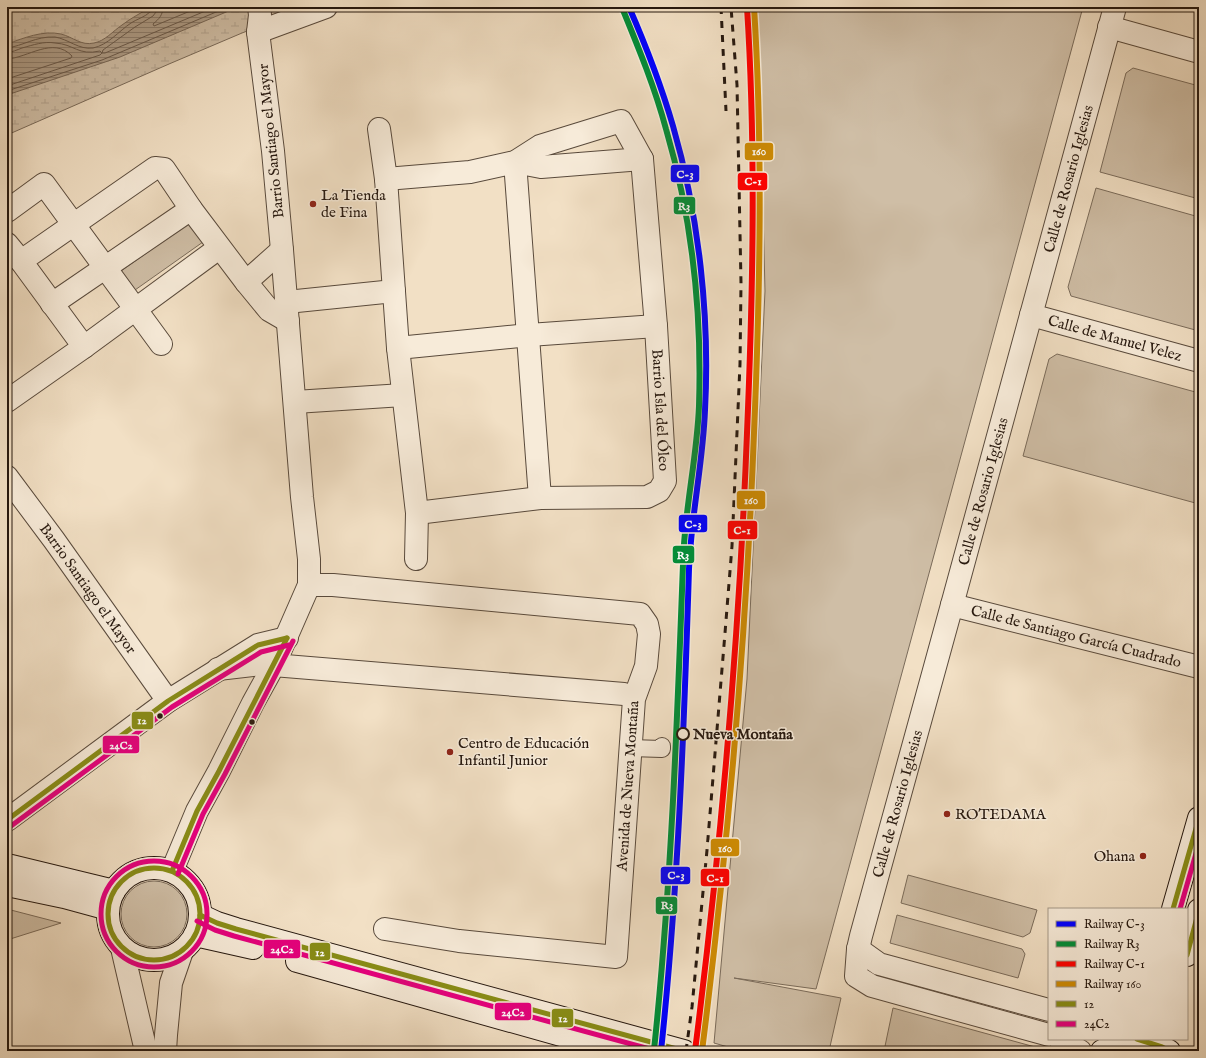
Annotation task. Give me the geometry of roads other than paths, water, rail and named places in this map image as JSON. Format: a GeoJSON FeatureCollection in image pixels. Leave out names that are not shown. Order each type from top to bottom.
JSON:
{"type":"FeatureCollection","features":[{"type":"Feature","properties":{"kind":"street"},"geometry":{"type":"LineString","coordinates":[[259,18],[326,7]]}},
{"type":"Feature","properties":{"kind":"street"},"geometry":{"type":"LineString","coordinates":[[1112,17],[1199,52]]}},
{"type":"Feature","properties":{"kind":"street","name":"Calle de Rosario Iglesias"},"geometry":{"type":"LineString","coordinates":[[1048,1035],[872,986],[856,976],[858,949],[1112,17]]}},
{"type":"Feature","properties":{"kind":"street","name":"Barrio Santiago el Mayor"},"geometry":{"type":"LineString","coordinates":[[259,18],[288,311],[302,497],[309,559],[309,585]]}},
{"type":"Feature","properties":{"kind":"street","name":"Barrio Isla del Óleo"},"geometry":{"type":"LineString","coordinates":[[386,179],[470,172],[515,162],[540,146],[621,121],[642,159],[656,326],[665,480],[659,491],[647,496],[540,498],[417,513]]}},
{"type":"Feature","properties":{"kind":"street"},"geometry":{"type":"LineString","coordinates":[[379,129],[386,179],[398,348],[417,513],[416,559]]}},
{"type":"Feature","properties":{"kind":"street","name":"Barrio Isla del Óleo"},"geometry":{"type":"LineString","coordinates":[[515,162],[542,167],[642,159]]}},
{"type":"Feature","properties":{"kind":"street"},"geometry":{"type":"LineString","coordinates":[[515,162],[540,498]]}},
{"type":"Feature","properties":{"kind":"street"},"geometry":{"type":"LineString","coordinates":[[21,261],[74,226],[155,168],[164,169],[220,248],[269,310],[288,311],[394,291]]}},
{"type":"Feature","properties":{"kind":"street"},"geometry":{"type":"LineString","coordinates":[[7,211],[44,184],[161,344]]}},
{"type":"Feature","properties":{"kind":"street"},"geometry":{"type":"LineString","coordinates":[[52,304],[191,208]]}},
{"type":"Feature","properties":{"kind":"street"},"geometry":{"type":"LineString","coordinates":[[7,244],[84,347]]}},
{"type":"Feature","properties":{"kind":"street"},"geometry":{"type":"LineString","coordinates":[[7,401],[220,248]]}},
{"type":"Feature","properties":{"kind":"street"},"geometry":{"type":"LineString","coordinates":[[246,282],[282,250]]}},
{"type":"Feature","properties":{"kind":"street","name":"Calle de Manuel Velez"},"geometry":{"type":"LineString","coordinates":[[1031,315],[1199,361]]}},
{"type":"Feature","properties":{"kind":"street"},"geometry":{"type":"LineString","coordinates":[[398,348],[529,335],[656,326]]}},
{"type":"Feature","properties":{"kind":"street"},"geometry":{"type":"LineString","coordinates":[[295,402],[404,395]]}},
{"type":"Feature","properties":{"kind":"street","name":"Barrio Santiago el Mayor"},"geometry":{"type":"LineString","coordinates":[[7,477],[54,540],[168,701]]}},
{"type":"Feature","properties":{"kind":"street"},"geometry":{"type":"LineString","coordinates":[[172,871],[197,811],[219,771],[253,702],[274,665],[309,585]]}},
{"type":"Feature","properties":{"kind":"street","name":"Avenida de Nueva Montaña"},"geometry":{"type":"LineString","coordinates":[[309,585],[345,586],[640,614],[647,624],[649,634],[646,666],[634,699],[616,957],[459,941],[385,929]]}},
{"type":"Feature","properties":{"kind":"street","name":"Calle de Santiago García Cuadrado"},"geometry":{"type":"LineString","coordinates":[[952,605],[1199,668]]}},
{"type":"Feature","properties":{"kind":"street"},"geometry":{"type":"LineString","coordinates":[[7,820],[168,701],[228,668],[258,645],[287,638]]}},
{"type":"Feature","properties":{"kind":"street"},"geometry":{"type":"LineString","coordinates":[[228,668],[260,664],[274,665]]}},
{"type":"Feature","properties":{"kind":"street","name":"Avenida de Nueva Montaña"},"geometry":{"type":"LineString","coordinates":[[274,665],[624,694]]}},
{"type":"Feature","properties":{"kind":"street"},"geometry":{"type":"LineString","coordinates":[[228,668],[246,674],[252,688],[253,702]]}},
{"type":"Feature","properties":{"kind":"street"},"geometry":{"type":"LineString","coordinates":[[630,748],[662,749],[662,746]]}},
{"type":"Feature","properties":{"kind":"street"},"geometry":{"type":"LineString","coordinates":[[1173,908],[1199,818]]}},
{"type":"Feature","properties":{"kind":"street"},"geometry":{"type":"LineString","coordinates":[[7,865],[111,900]]}},
{"type":"Feature","properties":{"kind":"street"},"geometry":{"type":"LineString","coordinates":[[146,1051],[122,948],[110,930],[111,900],[129,875],[150,868],[172,871],[187,882],[197,897],[192,934],[171,983],[165,1051]]}},
{"type":"Feature","properties":{"kind":"street"},"geometry":{"type":"LineString","coordinates":[[7,885],[64,897],[111,900]]}},
{"type":"Feature","properties":{"kind":"street"},"geometry":{"type":"LineString","coordinates":[[1188,951],[1199,910]]}},
{"type":"Feature","properties":{"kind":"street"},"geometry":{"type":"LineString","coordinates":[[122,948],[141,959],[162,960],[192,934]]}},
{"type":"Feature","properties":{"kind":"street"},"geometry":{"type":"LineString","coordinates":[[192,934],[580,1031],[684,1051]]}},
{"type":"Feature","properties":{"kind":"street"},"geometry":{"type":"LineString","coordinates":[[858,949],[879,964],[1048,1010]]}},
{"type":"Feature","properties":{"kind":"street"},"geometry":{"type":"LineString","coordinates":[[580,1031],[618,1051]]}},
{"type":"Feature","properties":{"kind":"street"},"geometry":{"type":"LineString","coordinates":[[1062,1040],[1080,1051]]}},
{"type":"Feature","properties":{"kind":"street"},"geometry":{"type":"LineString","coordinates":[[1102,1051],[1123,1040]]}},
{"type":"Feature","properties":{"kind":"street"},"geometry":{"type":"LineString","coordinates":[[1141,1040],[1165,1046]]}},
{"type":"Feature","properties":{"kind":"water"},"geometry":{"type":"Polygon","coordinates":[[[151,7],[238,7],[120,57],[7,95],[7,44],[34,35],[47,33],[65,35],[89,44],[98,42],[129,20],[151,7]]]}},
{"type":"Feature","properties":{"kind":"railway"},"geometry":{"type":"LineString","coordinates":[[721,7],[726,111]]}},
{"type":"Feature","properties":{"kind":"railway"},"geometry":{"type":"LineString","coordinates":[[686,1051],[692,1007],[707,850],[732,546],[740,364],[741,283],[737,85],[731,7]]}},
{"type":"Feature","properties":{"kind":"rail line","name":"C-3"},"geometry":{"type":"LineString","coordinates":[[629,7],[658,81],[673,126],[682,160],[690,195],[701,267],[706,339],[704,430],[690,549],[676,871],[661,1051]]}},
{"type":"Feature","properties":{"kind":"rail line","name":"C-1"},"geometry":{"type":"LineString","coordinates":[[695,1051],[713,897],[728,743],[744,511],[751,326],[753,220],[752,114],[747,7]]}},
{"type":"Feature","properties":{"kind":"rail line","name":"160"},"geometry":{"type":"LineString","coordinates":[[702,1051],[720,897],[735,743],[751,511],[758,326],[760,220],[759,114],[754,7]]}},
{"type":"Feature","properties":{"kind":"rail line","name":"R3"},"geometry":{"type":"LineString","coordinates":[[623,10],[657,99],[683,197],[689,231],[697,301],[699,336],[700,371],[698,426],[684,544],[676,747],[669,868],[654,1050]]}},
{"type":"Feature","properties":{"kind":"place","name":"La Tienda de Fina"},"geometry":{"type":"Point","coordinates":[313,204]}},
{"type":"Feature","properties":{"kind":"place","name":"Nueva Montaña"},"geometry":{"type":"Point","coordinates":[683,734]}},
{"type":"Feature","properties":{"kind":"place","name":"Centro de Educación Infantil Junior"},"geometry":{"type":"Point","coordinates":[450,752]}},
{"type":"Feature","properties":{"kind":"place","name":"ROTEDAMA"},"geometry":{"type":"Point","coordinates":[947,814]}},
{"type":"Feature","properties":{"kind":"place","name":"Ohana"},"geometry":{"type":"Point","coordinates":[1143,856]}}]}
